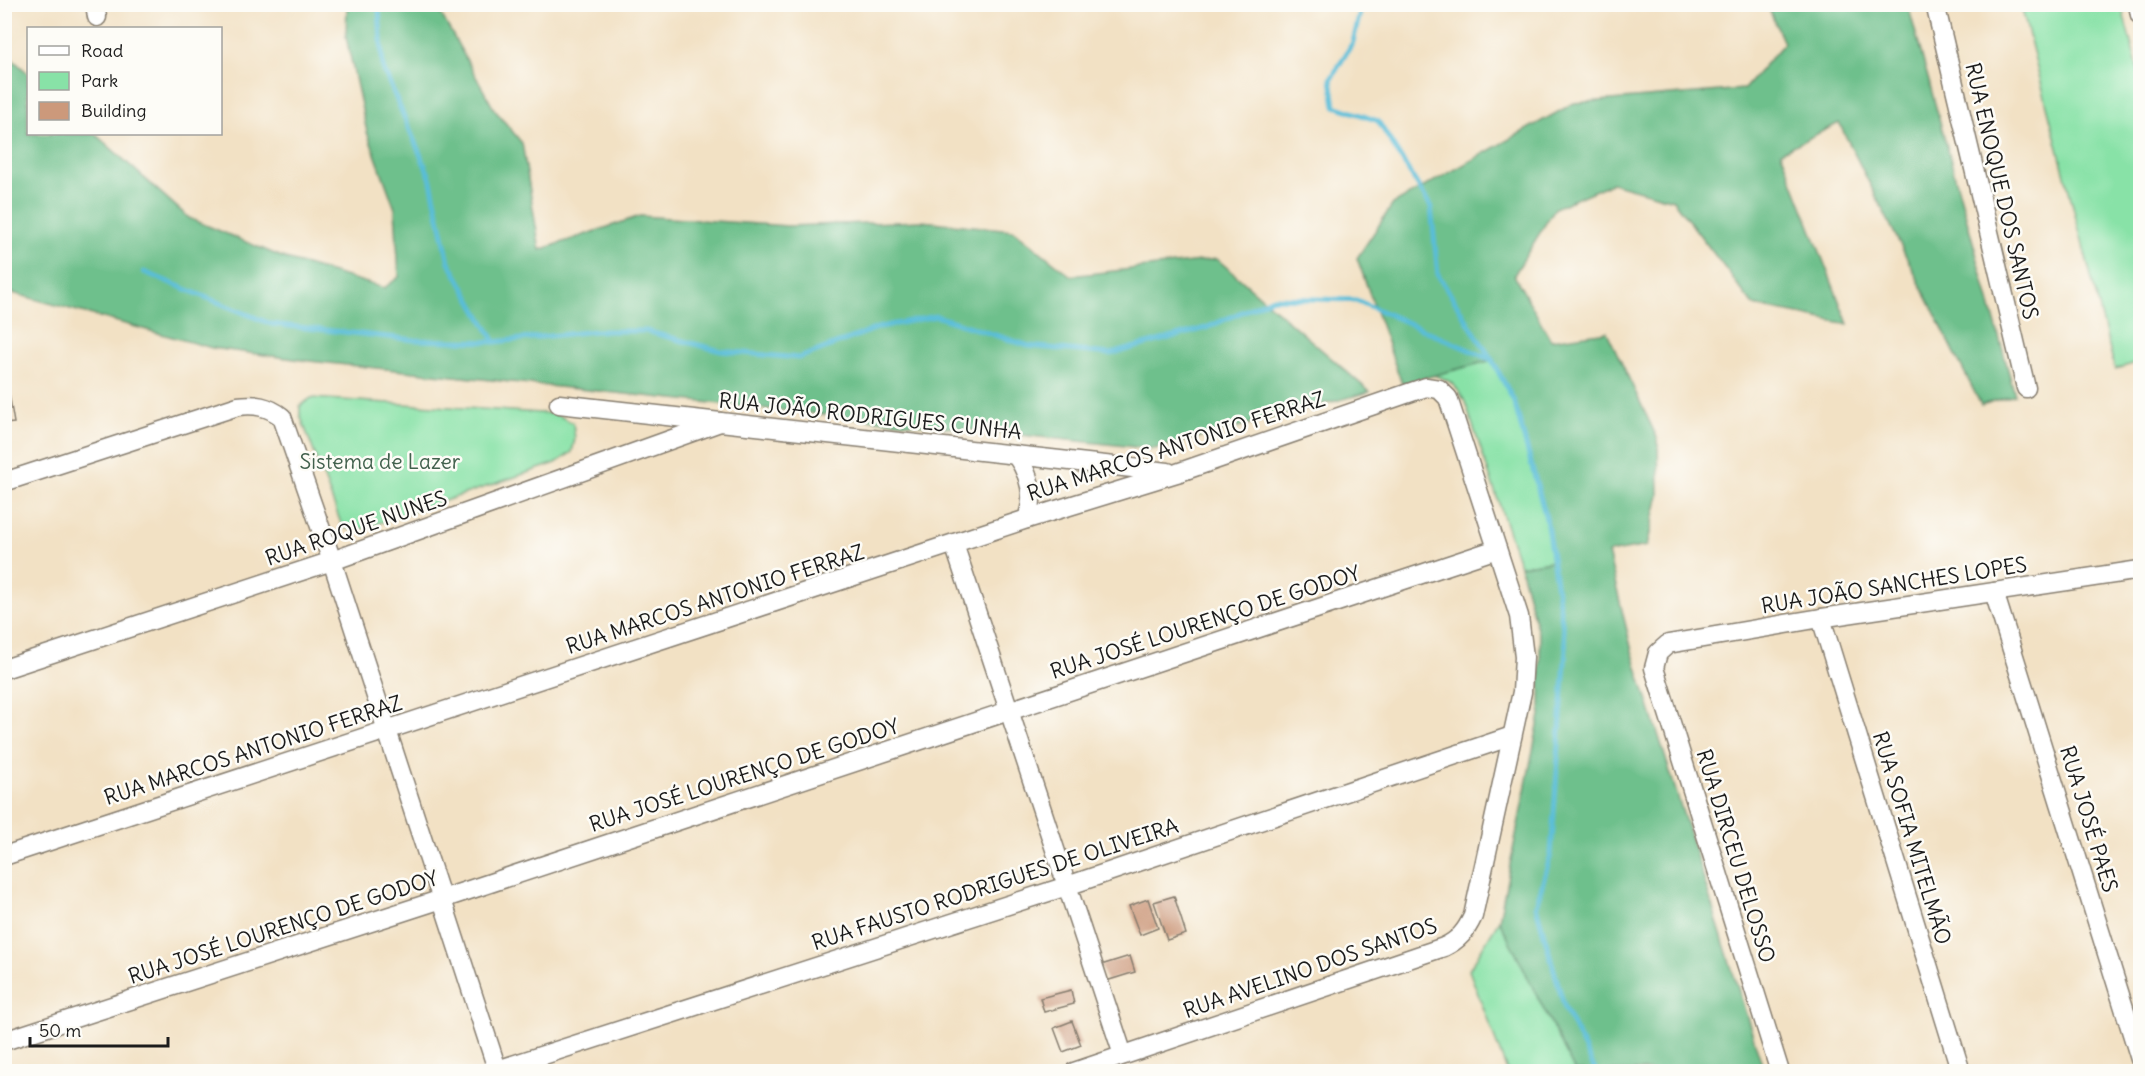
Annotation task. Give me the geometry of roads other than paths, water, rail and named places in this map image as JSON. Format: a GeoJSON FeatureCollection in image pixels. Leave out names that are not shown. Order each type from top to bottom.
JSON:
{"type":"FeatureCollection","features":[{"type":"Feature","properties":{"kind":"street","name":"RUA ENOQUE DOS SANTOS"},"geometry":{"type":"LineString","coordinates":[[1935,4],[2026,388]]}},
{"type":"Feature","properties":{"kind":"street"},"geometry":{"type":"LineString","coordinates":[[2138,4],[2140,15]]}},
{"type":"Feature","properties":{"kind":"street","name":"RUA MARCOS ANTONIO FERRAZ"},"geometry":{"type":"LineString","coordinates":[[4,856],[1026,519],[1177,473],[1426,387],[1439,389]]}},
{"type":"Feature","properties":{"kind":"street","name":"RUA AVELINO DOS SANTOS"},"geometry":{"type":"LineString","coordinates":[[1074,1071],[1458,940],[1473,916],[1522,693],[1524,657],[1519,616],[1448,398],[1439,389]]}},
{"type":"Feature","properties":{"kind":"street","name":"RUA JOÃO RODRIGUES CUNHA"},"geometry":{"type":"LineString","coordinates":[[559,404],[1177,473]]}},
{"type":"Feature","properties":{"kind":"street"},"geometry":{"type":"LineString","coordinates":[[4,482],[238,406],[262,406],[282,417],[332,561],[496,1071]]}},
{"type":"Feature","properties":{"kind":"street","name":"RUA ROQUE NUNES"},"geometry":{"type":"LineString","coordinates":[[4,669],[332,561],[720,422]]}},
{"type":"Feature","properties":{"kind":"street"},"geometry":{"type":"LineString","coordinates":[[1016,455],[1027,470],[1031,488],[1032,506],[1026,519]]}},
{"type":"Feature","properties":{"kind":"street"},"geometry":{"type":"LineString","coordinates":[[954,544],[1123,1055]]}},
{"type":"Feature","properties":{"kind":"street","name":"RUA JOSÉ LOURENÇO DE GODOY"},"geometry":{"type":"LineString","coordinates":[[4,1041],[442,899],[1497,549]]}},
{"type":"Feature","properties":{"kind":"street","name":"RUA JOÃO SANCHES LOPES"},"geometry":{"type":"LineString","coordinates":[[1658,653],[1668,644],[1821,618],[2140,570]]}},
{"type":"Feature","properties":{"kind":"street","name":"RUA JOSÉ PAES"},"geometry":{"type":"LineString","coordinates":[[1994,592],[2140,1059]]}},
{"type":"Feature","properties":{"kind":"street","name":"RUA SOFIA MITELMÃO"},"geometry":{"type":"LineString","coordinates":[[1821,618],[1961,1071]]}},
{"type":"Feature","properties":{"kind":"street","name":"RUA DIRCEU DELOSSO"},"geometry":{"type":"LineString","coordinates":[[1658,653],[1654,669],[1780,1071]]}},
{"type":"Feature","properties":{"kind":"street","name":"RUA FAUSTO RODRIGUES DE OLIVEIRA"},"geometry":{"type":"LineString","coordinates":[[496,1071],[1067,886],[1512,736]]}},
{"type":"Feature","properties":{"kind":"waterway"},"geometry":{"type":"LineString","coordinates":[[382,4],[379,11],[383,68],[430,177],[449,262],[495,342]]}},
{"type":"Feature","properties":{"kind":"waterway"},"geometry":{"type":"LineString","coordinates":[[1362,4],[1353,42],[1331,79],[1335,106],[1378,121],[1431,207],[1438,275],[1492,360],[1514,401],[1546,518],[1566,648],[1551,854],[1536,906],[1565,1009],[1596,1072]]}},
{"type":"Feature","properties":{"kind":"waterway"},"geometry":{"type":"LineString","coordinates":[[144,272],[271,324],[415,340],[495,342],[595,331],[646,331],[721,351],[799,358],[880,327],[936,316],[1029,346],[1110,354],[1206,328],[1273,298],[1356,300],[1492,360]]}},
{"type":"Feature","properties":{"kind":"park label","name":"Sistema de Lazer"},"geometry":{"type":"Point","coordinates":[380,461]}}]}
